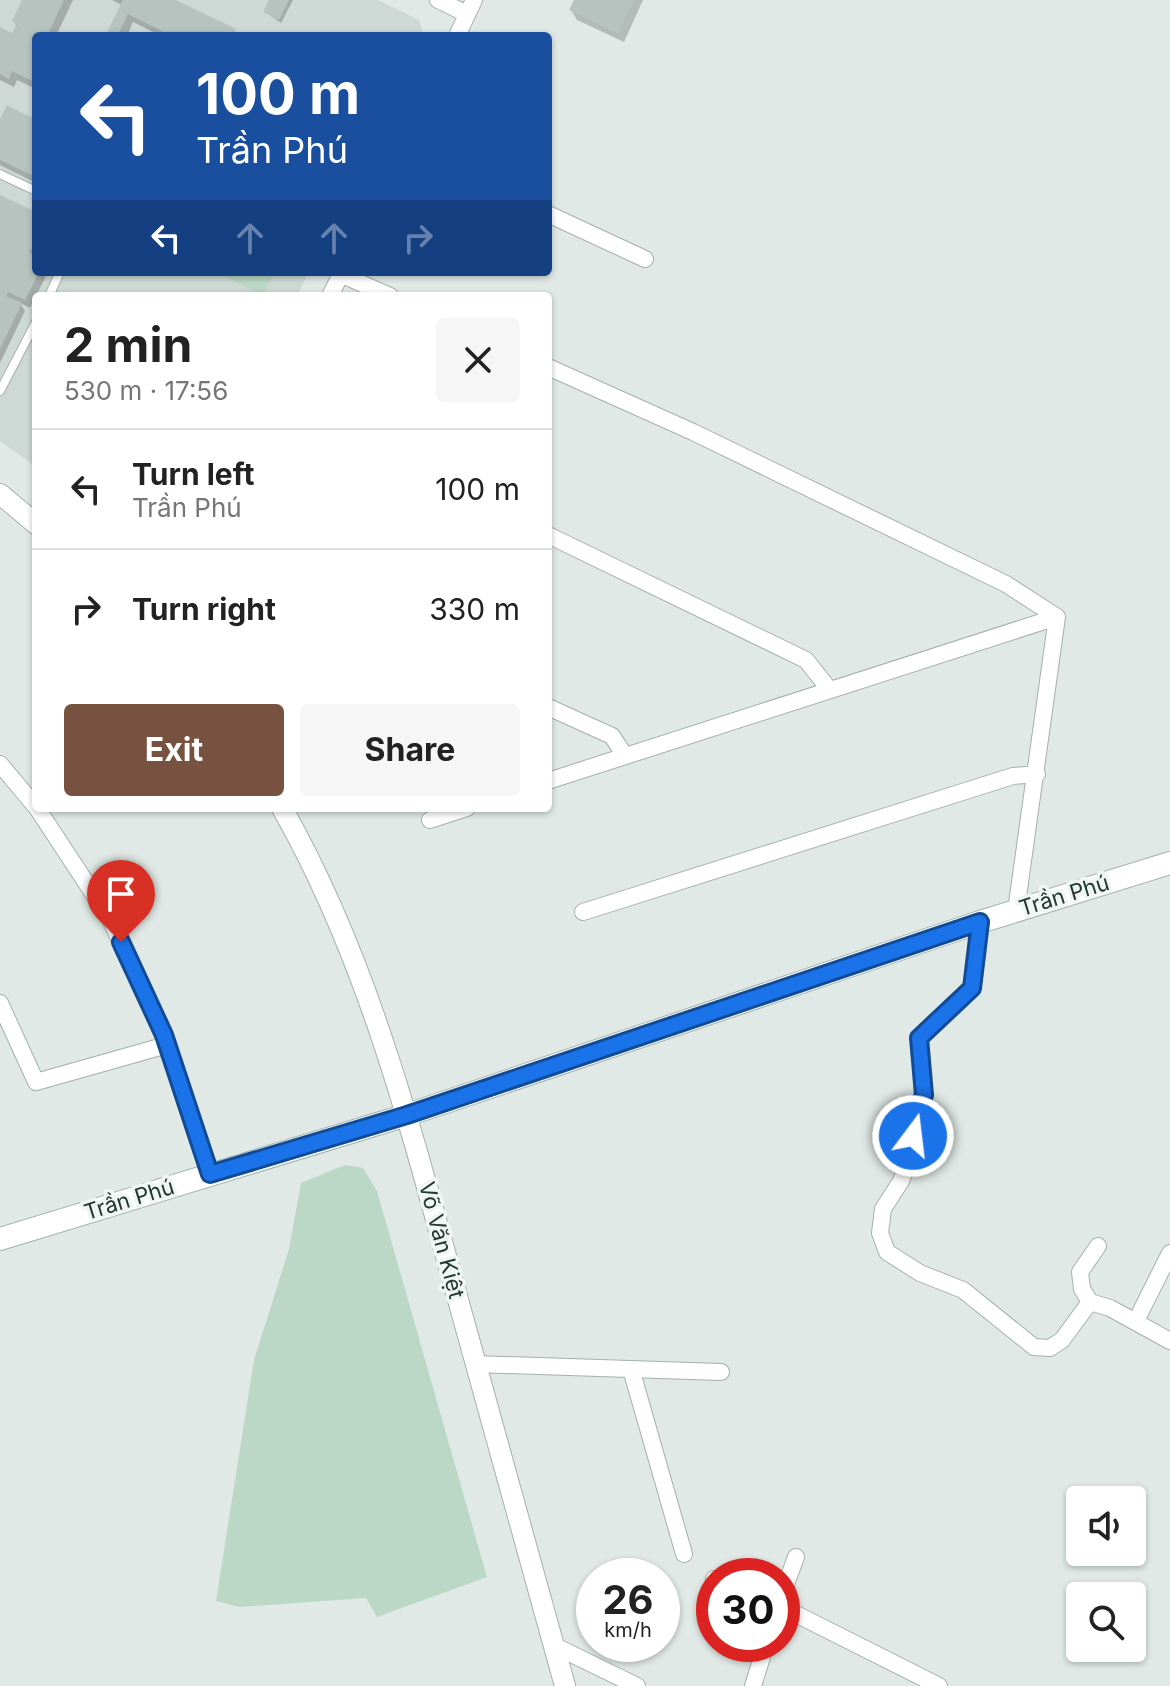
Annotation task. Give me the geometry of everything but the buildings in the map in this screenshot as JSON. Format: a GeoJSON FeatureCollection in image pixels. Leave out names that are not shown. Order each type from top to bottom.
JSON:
{"type":"FeatureCollection","features":[{"type":"Feature","properties":{"kind":"main road","name":"Trần Phú"},"geometry":{"type":"LineString","coordinates":[[0,1239],[407,1115],[980,922],[1170,863]]}},
{"type":"Feature","properties":{"kind":"street"},"geometry":{"type":"LineString","coordinates":[[438,0],[471,7],[459,32]]}},
{"type":"Feature","properties":{"kind":"street"},"geometry":{"type":"LineString","coordinates":[[552,216],[645,259]]}},
{"type":"Feature","properties":{"kind":"street"},"geometry":{"type":"LineString","coordinates":[[347,276],[381,292]]}},
{"type":"Feature","properties":{"kind":"street"},"geometry":{"type":"LineString","coordinates":[[552,369],[693,432],[1006,584],[1057,617]]}},
{"type":"Feature","properties":{"kind":"street"},"geometry":{"type":"LineString","coordinates":[[0,494],[32,521]]}},
{"type":"Feature","properties":{"kind":"street"},"geometry":{"type":"LineString","coordinates":[[552,537],[806,660],[829,689]]}},
{"type":"Feature","properties":{"kind":"street"},"geometry":{"type":"LineString","coordinates":[[552,780],[1057,617]]}},
{"type":"Feature","properties":{"kind":"street"},"geometry":{"type":"LineString","coordinates":[[1016,911],[1057,617]]}},
{"type":"Feature","properties":{"kind":"street"},"geometry":{"type":"LineString","coordinates":[[552,709],[612,736],[625,756]]}},
{"type":"Feature","properties":{"kind":"street"},"geometry":{"type":"LineString","coordinates":[[0,764],[32,802]]}},
{"type":"Feature","properties":{"kind":"street"},"geometry":{"type":"LineString","coordinates":[[583,912],[1013,776],[1037,774]]}},
{"type":"Feature","properties":{"kind":"street"},"geometry":{"type":"LineString","coordinates":[[39,812],[110,919],[167,1045],[210,1174]]}},
{"type":"Feature","properties":{"kind":"street","name":"Võ Văn Kiệt"},"geometry":{"type":"LineString","coordinates":[[284,812],[304,846],[348,944],[407,1115],[565,1686]]}},
{"type":"Feature","properties":{"kind":"street"},"geometry":{"type":"LineString","coordinates":[[430,820],[455,812]]}},
{"type":"Feature","properties":{"kind":"street"},"geometry":{"type":"LineString","coordinates":[[980,922],[972,988],[919,1038],[924,1095],[913,1120],[912,1152],[901,1181],[883,1209],[880,1233],[887,1252],[920,1273],[963,1290],[1034,1347],[1050,1348],[1062,1340],[1090,1302]]}},
{"type":"Feature","properties":{"kind":"street"},"geometry":{"type":"LineString","coordinates":[[0,1003],[36,1082],[167,1045]]}},
{"type":"Feature","properties":{"kind":"street"},"geometry":{"type":"LineString","coordinates":[[1098,1246],[1080,1272],[1082,1289],[1090,1302],[1136,1321],[1170,1341]]}},
{"type":"Feature","properties":{"kind":"street"},"geometry":{"type":"LineString","coordinates":[[1136,1321],[1170,1253]]}},
{"type":"Feature","properties":{"kind":"street"},"geometry":{"type":"LineString","coordinates":[[475,1364],[721,1372]]}},
{"type":"Feature","properties":{"kind":"street"},"geometry":{"type":"LineString","coordinates":[[631,1369],[684,1554]]}},
{"type":"Feature","properties":{"kind":"street"},"geometry":{"type":"LineString","coordinates":[[800,1616],[939,1686]]}},
{"type":"Feature","properties":{"kind":"street"},"geometry":{"type":"LineString","coordinates":[[553,1645],[637,1686]]}},
{"type":"Feature","properties":{"kind":"street"},"geometry":{"type":"LineString","coordinates":[[753,1686],[760,1662]]}},
{"type":"Feature","properties":{"kind":"lane"},"geometry":{"type":"LineString","coordinates":[[0,174],[32,189]]}},
{"type":"Feature","properties":{"kind":"lane"},"geometry":{"type":"LineString","coordinates":[[0,391],[32,330]]}},
{"type":"Feature","properties":{"kind":"shaded area"},"geometry":{"type":"Polygon","coordinates":[[[0,0],[378,0],[419,20],[423,32],[32,32],[32,276],[307,276],[299,292],[32,292],[32,464],[0,441],[0,0]]]}},
{"type":"Feature","properties":{"kind":"green space"},"geometry":{"type":"Polygon","coordinates":[[[223,276],[272,276],[264,292],[257,292],[223,276]]]}},
{"type":"Feature","properties":{"kind":"green space"},"geometry":{"type":"Polygon","coordinates":[[[345,1165],[363,1168],[377,1191],[487,1577],[377,1617],[366,1598],[240,1607],[216,1601],[254,1360],[289,1249],[301,1183],[345,1165]]]}},
{"type":"Feature","properties":{"kind":"route"},"geometry":{"type":"LineString","coordinates":[[121,942],[164,1035],[196,1140],[210,1174],[407,1115],[980,922],[977,967],[972,988],[919,1038],[924,1095],[913,1120],[913,1136]]}}]}
